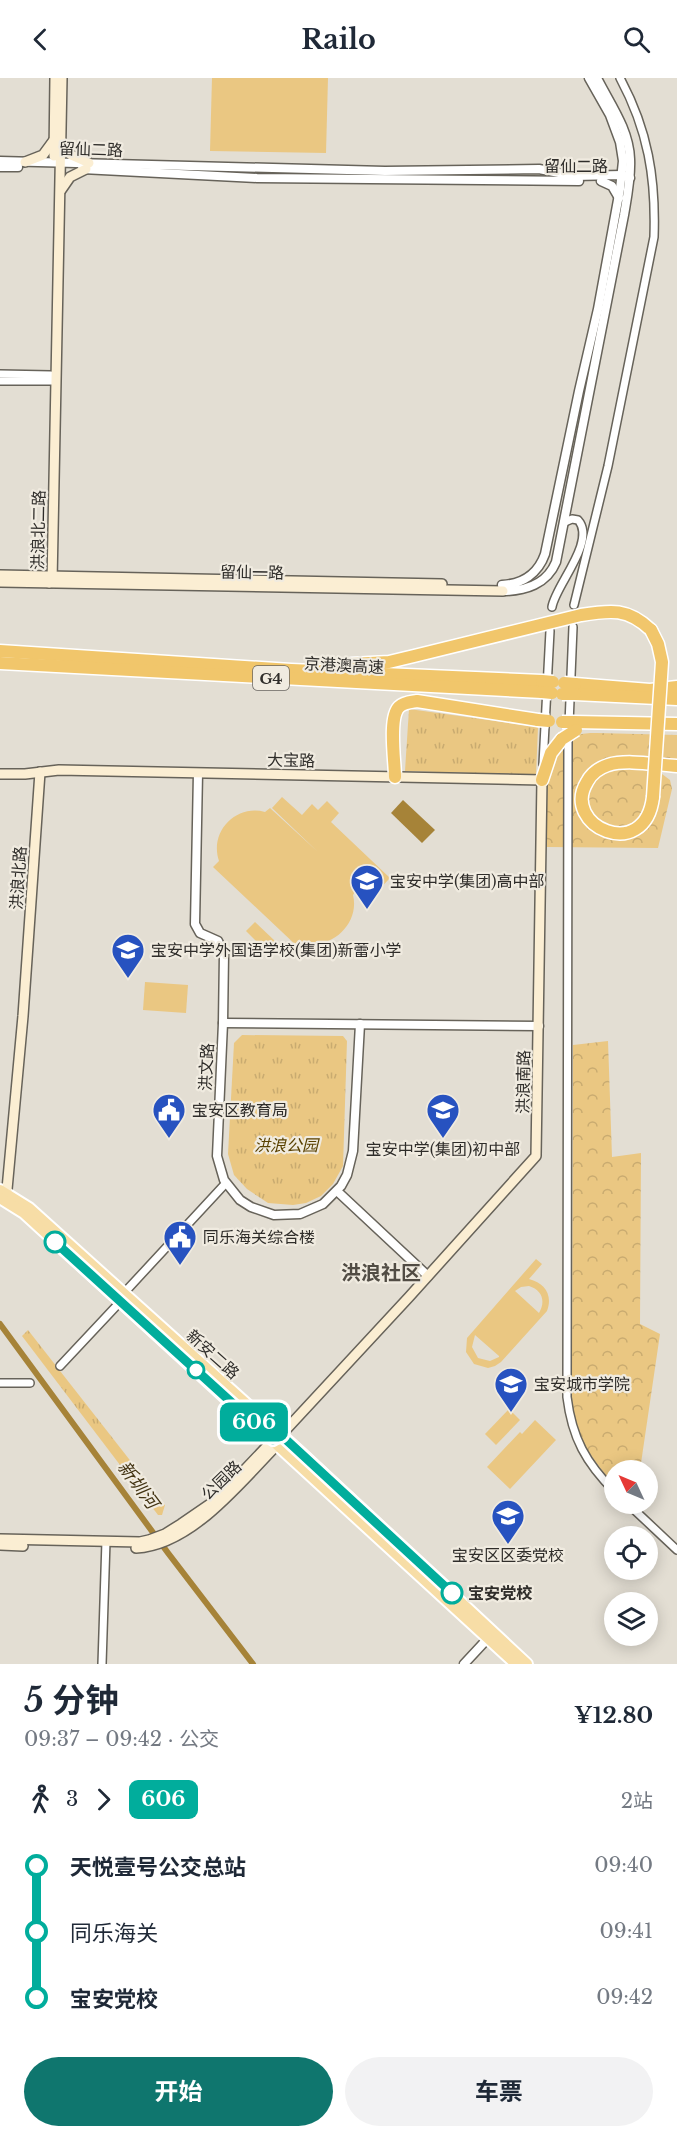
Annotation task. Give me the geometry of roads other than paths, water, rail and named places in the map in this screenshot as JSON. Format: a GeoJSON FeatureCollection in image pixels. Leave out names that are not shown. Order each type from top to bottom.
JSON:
{"type":"FeatureCollection","features":[{"type":"Feature","properties":{"kind":"highway","name":"京港澳高速"},"geometry":{"type":"LineString","coordinates":[[251,667],[388,662],[581,615],[603,612],[629,614],[651,630],[658,644],[662,662],[653,797],[651,811],[643,823],[632,831],[620,834],[604,832],[586,813],[582,800],[586,783],[604,767],[620,763],[677,766]]}},
{"type":"Feature","properties":{"kind":"highway","name":"京港澳高速"},"geometry":{"type":"LineString","coordinates":[[0,651],[558,688],[677,699]]}},
{"type":"Feature","properties":{"kind":"highway","name":"京港澳高速"},"geometry":{"type":"LineString","coordinates":[[0,663],[558,688],[650,690],[677,687]]}},
{"type":"Feature","properties":{"kind":"highway"},"geometry":{"type":"LineString","coordinates":[[396,777],[394,715],[399,706],[408,702],[417,701],[559,723],[677,729]]}},
{"type":"Feature","properties":{"kind":"highway"},"geometry":{"type":"LineString","coordinates":[[542,780],[551,753],[562,739],[559,723]]}},
{"type":"Feature","properties":{"kind":"highway"},"geometry":{"type":"LineString","coordinates":[[559,723],[677,724]]}},
{"type":"Feature","properties":{"kind":"main road","name":"洪浪北二路"},"geometry":{"type":"LineString","coordinates":[[55,78],[58,140]]}},
{"type":"Feature","properties":{"kind":"main road","name":"洪浪北二路"},"geometry":{"type":"LineString","coordinates":[[50,578],[48,555],[57,165],[62,78]]}},
{"type":"Feature","properties":{"kind":"main road"},"geometry":{"type":"LineString","coordinates":[[26,162],[43,155],[58,140],[71,155],[87,166],[70,177],[60,192]]}},
{"type":"Feature","properties":{"kind":"main road","name":"洪浪北二路"},"geometry":{"type":"LineString","coordinates":[[50,578],[52,378],[60,192],[57,165]]}},
{"type":"Feature","properties":{"kind":"main road"},"geometry":{"type":"LineString","coordinates":[[27,575],[40,572],[46,564],[48,555]]}},
{"type":"Feature","properties":{"kind":"main road","name":"留仙一路"},"geometry":{"type":"LineString","coordinates":[[0,575],[50,578]]}},
{"type":"Feature","properties":{"kind":"main road","name":"留仙一路"},"geometry":{"type":"LineString","coordinates":[[0,582],[50,578],[503,588]]}},
{"type":"Feature","properties":{"kind":"main road","name":"大宝路"},"geometry":{"type":"LineString","coordinates":[[0,768],[40,772]]}},
{"type":"Feature","properties":{"kind":"main road","name":"大宝路"},"geometry":{"type":"LineString","coordinates":[[0,774],[59,770],[542,780]]}},
{"type":"Feature","properties":{"kind":"main road","name":"洪浪北路"},"geometry":{"type":"LineString","coordinates":[[3,1196],[23,1016],[40,772]]}},
{"type":"Feature","properties":{"kind":"main road","name":"洪浪南路"},"geometry":{"type":"LineString","coordinates":[[277,1440],[536,1156],[542,780]]}},
{"type":"Feature","properties":{"kind":"main road","name":"新安二路"},"geometry":{"type":"LineString","coordinates":[[3,1196],[123,1297],[491,1635],[527,1664]]}},
{"type":"Feature","properties":{"kind":"main road","name":"公园路"},"geometry":{"type":"LineString","coordinates":[[0,1545],[151,1543],[167,1536],[216,1500],[277,1440]]}},
{"type":"Feature","properties":{"kind":"main road","name":"公园路"},"geometry":{"type":"LineString","coordinates":[[0,1539],[106,1544]]}},
{"type":"Feature","properties":{"kind":"main road","name":"新安二路"},"geometry":{"type":"LineString","coordinates":[[491,1635],[516,1664]]}},
{"type":"Feature","properties":{"kind":"street"},"geometry":{"type":"LineString","coordinates":[[503,588],[525,589],[550,573],[556,562],[566,522],[624,215],[622,152],[610,115],[589,78]]}},
{"type":"Feature","properties":{"kind":"street"},"geometry":{"type":"LineString","coordinates":[[503,588],[528,577],[540,565],[545,554],[580,383],[600,299],[619,198],[630,158],[626,138],[614,109],[597,78]]}},
{"type":"Feature","properties":{"kind":"street"},"geometry":{"type":"LineString","coordinates":[[574,605],[608,466],[654,237],[654,202],[648,149],[641,124],[620,78]]}},
{"type":"Feature","properties":{"kind":"street","name":"留仙二路"},"geometry":{"type":"LineString","coordinates":[[0,161],[87,166],[374,171],[543,170],[574,176],[624,178]]}},
{"type":"Feature","properties":{"kind":"street","name":"留仙二路"},"geometry":{"type":"LineString","coordinates":[[0,167],[57,165]]}},
{"type":"Feature","properties":{"kind":"street","name":"留仙二路"},"geometry":{"type":"LineString","coordinates":[[87,166],[257,178],[601,181],[624,178]]}},
{"type":"Feature","properties":{"kind":"street"},"geometry":{"type":"LineString","coordinates":[[542,181],[543,170]]}},
{"type":"Feature","properties":{"kind":"street"},"geometry":{"type":"LineString","coordinates":[[601,181],[612,186],[619,198]]}},
{"type":"Feature","properties":{"kind":"street"},"geometry":{"type":"LineString","coordinates":[[0,374],[52,378]]}},
{"type":"Feature","properties":{"kind":"street"},"geometry":{"type":"LineString","coordinates":[[0,381],[52,378]]}},
{"type":"Feature","properties":{"kind":"street"},"geometry":{"type":"LineString","coordinates":[[552,607],[557,593],[575,563],[583,531],[578,520],[572,519],[566,522]]}},
{"type":"Feature","properties":{"kind":"street"},"geometry":{"type":"LineString","coordinates":[[573,627],[568,740],[567,866],[567,1397],[570,1420],[578,1443],[592,1466],[604,1480]]}},
{"type":"Feature","properties":{"kind":"street","name":"洪浪南路"},"geometry":{"type":"LineString","coordinates":[[542,780],[550,632]]}},
{"type":"Feature","properties":{"kind":"street","name":"洪文路"},"geometry":{"type":"LineString","coordinates":[[198,773],[195,924],[200,933],[218,941],[223,949],[223,1023],[216,1144],[219,1169],[226,1183],[240,1200],[251,1207],[274,1215],[287,1216],[312,1210],[323,1204],[337,1191],[347,1175],[353,1151],[360,1024]]}},
{"type":"Feature","properties":{"kind":"street"},"geometry":{"type":"LineString","coordinates":[[223,1023],[539,1026]]}},
{"type":"Feature","properties":{"kind":"street"},"geometry":{"type":"LineString","coordinates":[[60,1366],[226,1183]]}},
{"type":"Feature","properties":{"kind":"street"},"geometry":{"type":"LineString","coordinates":[[337,1191],[428,1276]]}},
{"type":"Feature","properties":{"kind":"street"},"geometry":{"type":"LineString","coordinates":[[0,1383],[30,1383]]}},
{"type":"Feature","properties":{"kind":"street"},"geometry":{"type":"LineString","coordinates":[[639,1514],[677,1550]]}},
{"type":"Feature","properties":{"kind":"street"},"geometry":{"type":"LineString","coordinates":[[102,1664],[106,1544]]}},
{"type":"Feature","properties":{"kind":"street"},"geometry":{"type":"LineString","coordinates":[[464,1664],[491,1635]]}},
{"type":"Feature","properties":{"kind":"waterway","name":"新圳河"},"geometry":{"type":"LineString","coordinates":[[0,1324],[168,1553],[253,1664]]}},
{"type":"Feature","properties":{"kind":"place","name":"宝安中学(集团)高中部"},"geometry":{"type":"Point","coordinates":[367,910]}},
{"type":"Feature","properties":{"kind":"place","name":"宝安中学外国语学校(集团)新蕾小学"},"geometry":{"type":"Point","coordinates":[128,979]}},
{"type":"Feature","properties":{"kind":"place","name":"宝安区教育局"},"geometry":{"type":"Point","coordinates":[169,1139]}},
{"type":"Feature","properties":{"kind":"place","name":"宝安中学(集团)初中部"},"geometry":{"type":"Point","coordinates":[443,1139]}},
{"type":"Feature","properties":{"kind":"place","name":"同乐海关综合楼"},"geometry":{"type":"Point","coordinates":[180,1266]}},
{"type":"Feature","properties":{"kind":"place","name":"宝安城市学院"},"geometry":{"type":"Point","coordinates":[511,1413]}},
{"type":"Feature","properties":{"kind":"place","name":"宝安区区委党校"},"geometry":{"type":"Point","coordinates":[508,1545]}},
{"type":"Feature","properties":{"kind":"place","name":"宝安党校"},"geometry":{"type":"Point","coordinates":[452,1593]}},
{"type":"Feature","properties":{"kind":"district","name":"洪浪社区"},"geometry":{"type":"Point","coordinates":[381,1273]}},
{"type":"Feature","properties":{"kind":"park label","name":"洪浪公园"},"geometry":{"type":"Point","coordinates":[286,1145]}}]}
